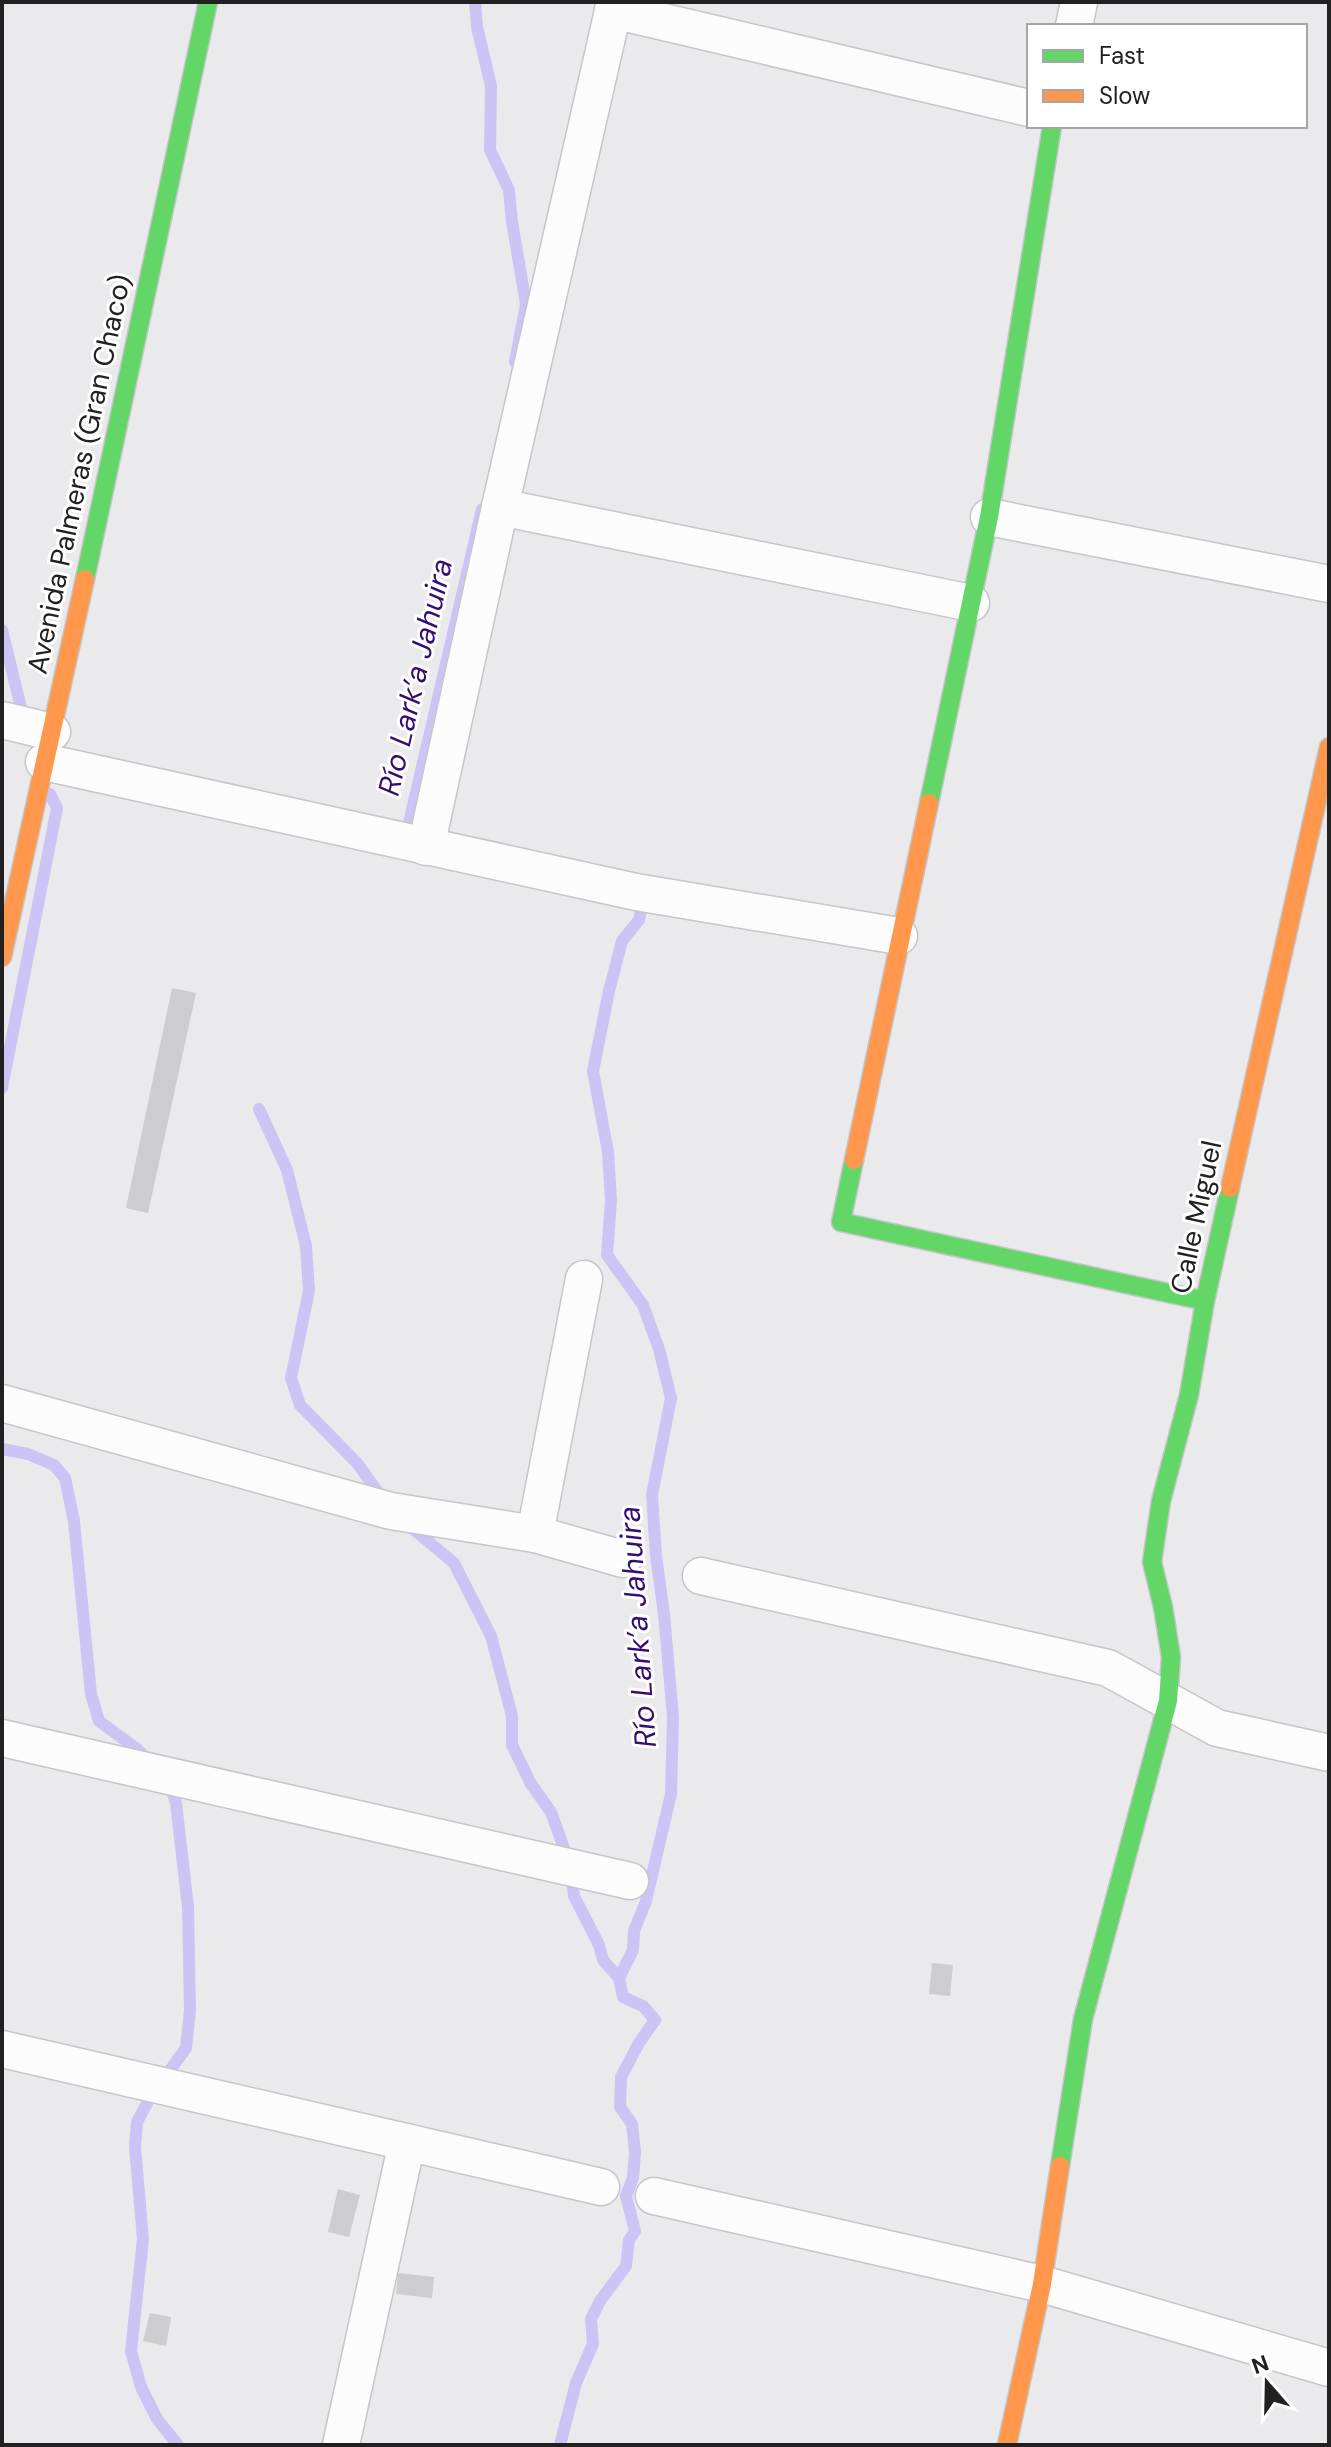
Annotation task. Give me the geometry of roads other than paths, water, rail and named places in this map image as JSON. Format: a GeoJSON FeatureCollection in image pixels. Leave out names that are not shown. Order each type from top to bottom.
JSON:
{"type":"FeatureCollection","features":[{"type":"Feature","properties":{"kind":"street","name":"Avenida Palmeras (Gran Chaco)"},"geometry":{"type":"LineString","coordinates":[[2,957],[208,2]]}},
{"type":"Feature","properties":{"kind":"street"},"geometry":{"type":"LineString","coordinates":[[1074,24],[1079,2]]}},
{"type":"Feature","properties":{"kind":"street"},"geometry":{"type":"LineString","coordinates":[[426,847],[614,6],[1027,108]]}},
{"type":"Feature","properties":{"kind":"street"},"geometry":{"type":"LineString","coordinates":[[1052,128],[989,517],[841,1222],[1205,1301]]}},
{"type":"Feature","properties":{"kind":"street"},"geometry":{"type":"LineString","coordinates":[[500,507],[971,603]]}},
{"type":"Feature","properties":{"kind":"street"},"geometry":{"type":"LineString","coordinates":[[989,517],[1329,584]]}},
{"type":"Feature","properties":{"kind":"street"},"geometry":{"type":"LineString","coordinates":[[2,720],[48,747],[426,847],[636,892],[899,936]]}},
{"type":"Feature","properties":{"kind":"street","name":"Calle Miguel"},"geometry":{"type":"LineString","coordinates":[[1007,2445],[1042,2284],[1083,2019],[1168,1701],[1171,1657],[1152,1562],[1161,1501],[1189,1395],[1205,1301],[1329,747]]}},
{"type":"Feature","properties":{"kind":"street"},"geometry":{"type":"LineString","coordinates":[[535,1534],[584,1279]]}},
{"type":"Feature","properties":{"kind":"street"},"geometry":{"type":"LineString","coordinates":[[2,1403],[391,1511],[535,1534],[623,1559]]}},
{"type":"Feature","properties":{"kind":"street"},"geometry":{"type":"LineString","coordinates":[[701,1576],[1108,1668],[1217,1728],[1329,1753]]}},
{"type":"Feature","properties":{"kind":"street"},"geometry":{"type":"LineString","coordinates":[[2,1738],[630,1881]]}},
{"type":"Feature","properties":{"kind":"street"},"geometry":{"type":"LineString","coordinates":[[2,2049],[601,2187]]}},
{"type":"Feature","properties":{"kind":"street"},"geometry":{"type":"LineString","coordinates":[[341,2445],[407,2142]]}},
{"type":"Feature","properties":{"kind":"street"},"geometry":{"type":"LineString","coordinates":[[654,2196],[1042,2284],[1329,2368]]}},
{"type":"Feature","properties":{"kind":"waterway","name":"Río Lark’a Jahuira"},"geometry":{"type":"LineString","coordinates":[[475,2],[477,27],[491,86],[490,150],[509,190],[526,304],[515,362]]}},
{"type":"Feature","properties":{"kind":"waterway","name":"Río Lark’a Jahuira"},"geometry":{"type":"LineString","coordinates":[[418,829],[408,827],[482,509]]}},
{"type":"Feature","properties":{"kind":"waterway","name":"Río Lark’a Jahuira"},"geometry":{"type":"LineString","coordinates":[[2,630],[24,720]]}},
{"type":"Feature","properties":{"kind":"waterway","name":"Río Lark’a Jahuira"},"geometry":{"type":"LineString","coordinates":[[2,1088],[57,808],[50,794]]}},
{"type":"Feature","properties":{"kind":"waterway","name":"Río Lark’a Jahuira"},"geometry":{"type":"LineString","coordinates":[[560,2445],[576,2383],[593,2344],[591,2319],[600,2301],[626,2266],[629,2240],[635,2231],[626,2196],[633,2178],[635,2152],[632,2124],[620,2107],[621,2077],[655,2020],[643,2006],[623,1997],[619,1978],[633,1950],[634,1931],[646,1901],[671,1794],[673,1717],[652,1495],[671,1398],[659,1349],[643,1305],[607,1255],[611,1200],[608,1152],[593,1071],[622,941],[639,920],[641,909],[637,895]]}},
{"type":"Feature","properties":{"kind":"waterway","name":"Río Lark’a Jahuira"},"geometry":{"type":"LineString","coordinates":[[259,1109],[287,1170],[306,1246],[309,1291],[291,1378],[300,1405],[357,1463],[383,1499]]}},
{"type":"Feature","properties":{"kind":"waterway","name":"Río Lark’a Jahuira"},"geometry":{"type":"LineString","coordinates":[[2,1449],[28,1454],[54,1465],[65,1478],[74,1521],[91,1694],[99,1721],[148,1760]]}},
{"type":"Feature","properties":{"kind":"waterway","name":"Río Lark’a Jahuira"},"geometry":{"type":"LineString","coordinates":[[406,1523],[454,1563],[491,1636],[512,1716],[512,1745],[531,1784],[551,1812],[571,1868],[574,1896],[599,1945],[603,1960],[619,1978]]}},
{"type":"Feature","properties":{"kind":"waterway","name":"Río Lark’a Jahuira"},"geometry":{"type":"LineString","coordinates":[[169,1782],[176,1803],[188,1907],[190,2010],[186,2048],[150,2098],[137,2122],[135,2147],[143,2239],[131,2351],[141,2387],[157,2419],[178,2445]]}}]}
